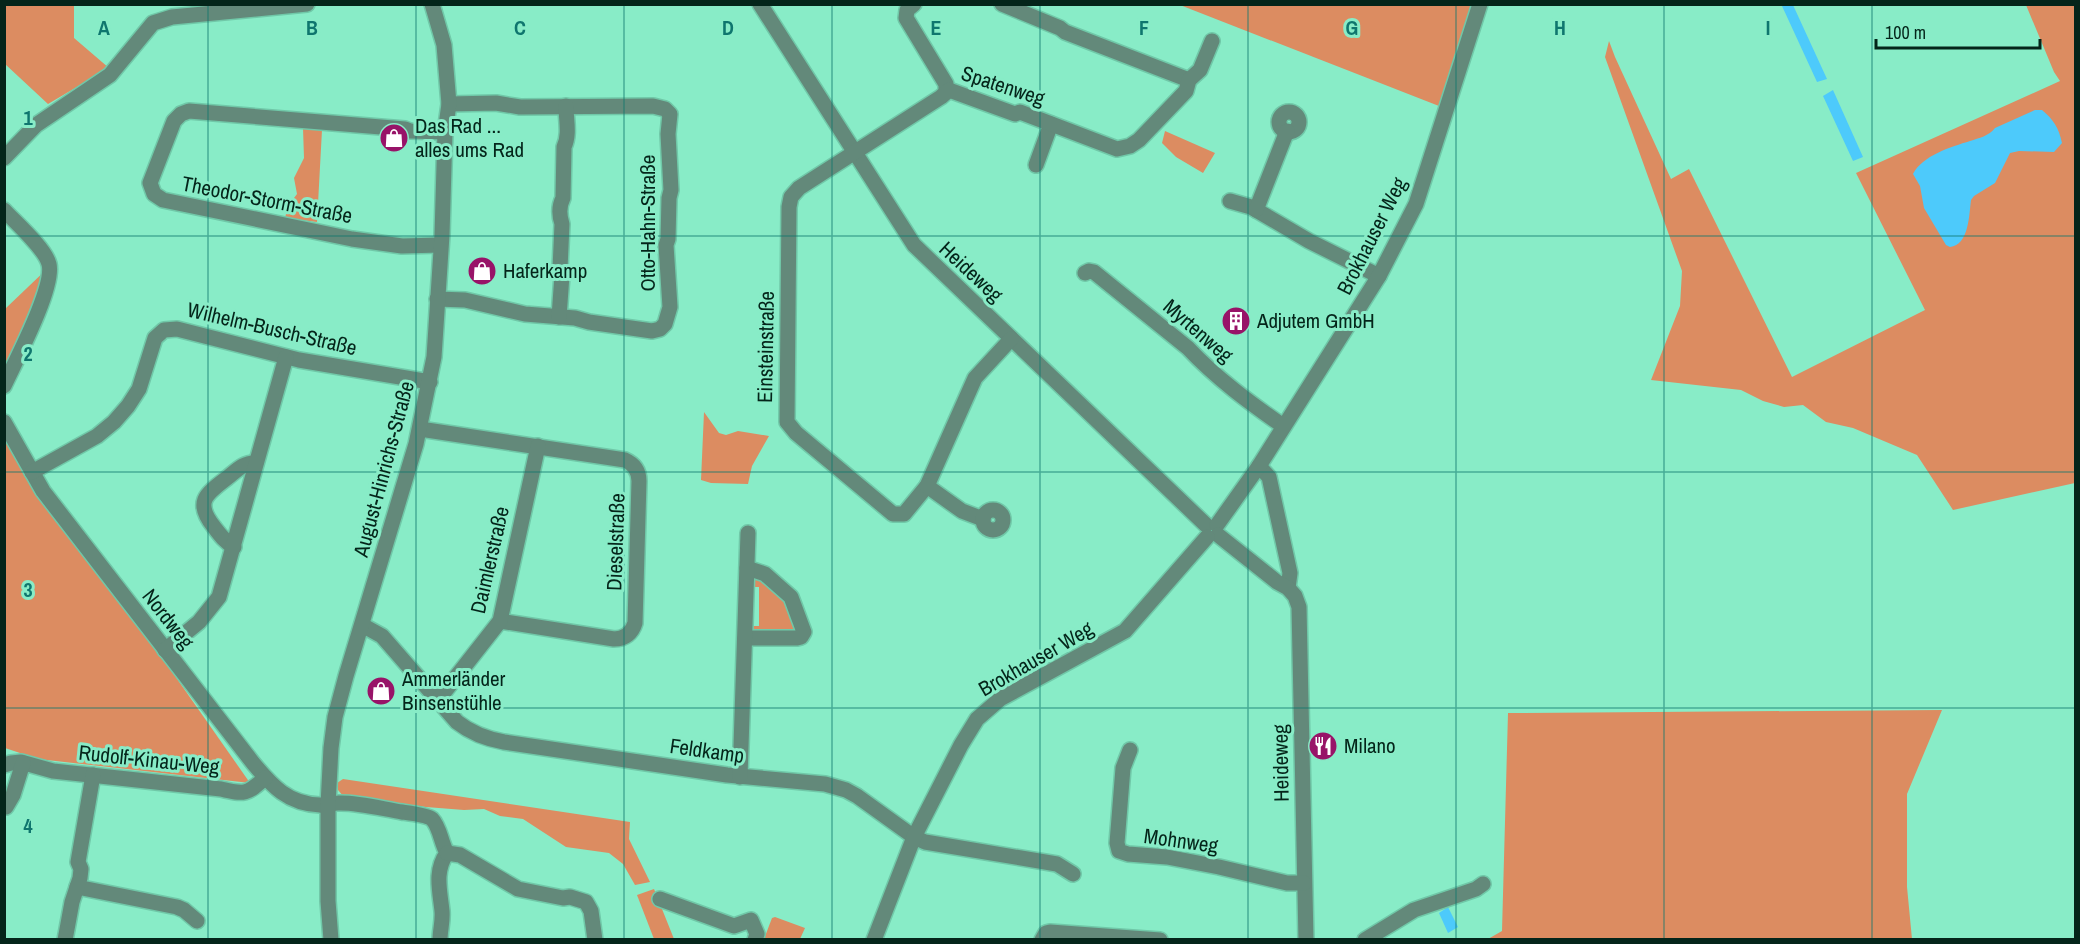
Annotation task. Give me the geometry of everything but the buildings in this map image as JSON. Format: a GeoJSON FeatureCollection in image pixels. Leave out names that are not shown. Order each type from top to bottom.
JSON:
{"type":"FeatureCollection","features":[{"type":"Feature","properties":{"kind":"street"},"geometry":{"type":"LineString","coordinates":[[4,158],[36,124],[110,75],[150,25],[171,10],[307,4]]}},
{"type":"Feature","properties":{"kind":"street","name":"August-Hinrichs-Straße"},"geometry":{"type":"LineString","coordinates":[[331,939],[328,901],[328,805],[335,717],[420,429],[436,337],[449,104],[444,45],[432,4]]}},
{"type":"Feature","properties":{"kind":"street","name":"Heideweg"},"geometry":{"type":"LineString","coordinates":[[760,4],[914,245],[1212,531],[1277,582],[1288,588],[1297,600],[1300,618],[1306,939]]}},
{"type":"Feature","properties":{"kind":"street"},"geometry":{"type":"LineString","coordinates":[[1002,4],[1060,28],[1065,33],[1189,80]]}},
{"type":"Feature","properties":{"kind":"street","name":"Brokhauser Weg"},"geometry":{"type":"LineString","coordinates":[[873,939],[914,837],[970,729],[985,711],[1000,699],[1125,631],[1212,531],[1259,466],[1379,276],[1416,204],[1480,4]]}},
{"type":"Feature","properties":{"kind":"street"},"geometry":{"type":"LineString","coordinates":[[905,7],[907,21],[946,84],[946,91]]}},
{"type":"Feature","properties":{"kind":"street","name":"Spatenweg"},"geometry":{"type":"LineString","coordinates":[[854,153],[941,97],[946,91],[953,90],[1015,114],[1020,112],[1117,149],[1131,147],[1186,91],[1189,80],[1200,70],[1212,41]]}},
{"type":"Feature","properties":{"kind":"street","name":"Otto-Hahn-Straße"},"geometry":{"type":"LineString","coordinates":[[438,299],[465,300],[525,314],[655,331],[665,324],[670,307],[666,263],[671,193],[669,112],[653,106],[520,107],[496,103],[449,104]]}},
{"type":"Feature","properties":{"kind":"street"},"geometry":{"type":"LineString","coordinates":[[559,317],[562,275],[560,269],[562,224],[560,204],[563,198],[564,147],[567,142],[566,106]]}},
{"type":"Feature","properties":{"kind":"street","name":"Theodor-Storm-Straße"},"geometry":{"type":"LineString","coordinates":[[440,245],[402,246],[352,238],[163,200],[154,194],[150,183],[174,121],[181,114],[189,111],[410,131],[446,132]]}},
{"type":"Feature","properties":{"kind":"street","name":"Spatenweg"},"geometry":{"type":"LineString","coordinates":[[1036,165],[1051,124]]}},
{"type":"Feature","properties":{"kind":"street"},"geometry":{"type":"LineString","coordinates":[[1256,210],[1287,131]]}},
{"type":"Feature","properties":{"kind":"street","name":"Einsteinstraße"},"geometry":{"type":"LineString","coordinates":[[854,153],[799,188],[790,200],[787,422],[796,433],[893,514],[904,514],[927,486],[975,378],[1011,339]]}},
{"type":"Feature","properties":{"kind":"street"},"geometry":{"type":"LineString","coordinates":[[1230,201],[1256,210],[1309,241],[1379,276]]}},
{"type":"Feature","properties":{"kind":"street"},"geometry":{"type":"LineString","coordinates":[[4,210],[45,255],[50,265],[45,294],[4,386]]}},
{"type":"Feature","properties":{"kind":"street","name":"Myrtenweg"},"geometry":{"type":"LineString","coordinates":[[1084,273],[1094,272],[1188,348],[1198,361],[1252,406],[1283,426]]}},
{"type":"Feature","properties":{"kind":"street","name":"Wilhelm-Busch-Straße"},"geometry":{"type":"LineString","coordinates":[[32,472],[97,436],[119,416],[139,389],[153,342],[164,330],[177,329],[286,357],[430,382]]}},
{"type":"Feature","properties":{"kind":"street"},"geometry":{"type":"LineString","coordinates":[[165,650],[199,622],[216,603],[221,591],[286,357]]}},
{"type":"Feature","properties":{"kind":"street","name":"Nordweg"},"geometry":{"type":"LineString","coordinates":[[4,422],[43,491],[265,778],[279,792],[293,800],[328,805],[338,802],[380,807],[412,813],[416,816],[426,816],[436,825],[447,853]]}},
{"type":"Feature","properties":{"kind":"street","name":"Dieselstraße"},"geometry":{"type":"LineString","coordinates":[[420,429],[625,459],[633,464],[638,472],[635,623],[628,634],[621,639],[614,639],[500,621]]}},
{"type":"Feature","properties":{"kind":"street","name":"Daimlerstraße"},"geometry":{"type":"LineString","coordinates":[[438,700],[500,621],[538,446]]}},
{"type":"Feature","properties":{"kind":"street"},"geometry":{"type":"LineString","coordinates":[[234,547],[226,543],[207,518],[203,510],[204,501],[211,490],[242,466],[256,463]]}},
{"type":"Feature","properties":{"kind":"street","name":"Heideweg"},"geometry":{"type":"LineString","coordinates":[[1259,466],[1269,477],[1290,573],[1288,588]]}},
{"type":"Feature","properties":{"kind":"street"},"geometry":{"type":"LineString","coordinates":[[927,486],[962,511],[983,519]]}},
{"type":"Feature","properties":{"kind":"street"},"geometry":{"type":"LineString","coordinates":[[740,777],[748,533]]}},
{"type":"Feature","properties":{"kind":"street"},"geometry":{"type":"LineString","coordinates":[[745,638],[799,638],[804,632],[791,597],[762,572],[747,568]]}},
{"type":"Feature","properties":{"kind":"street","name":"Feldkamp"},"geometry":{"type":"LineString","coordinates":[[362,625],[380,634],[450,715],[466,728],[498,741],[740,777],[836,787],[856,796],[914,837],[935,845],[1058,864],[1073,874]]}},
{"type":"Feature","properties":{"kind":"street","name":"Mohnweg"},"geometry":{"type":"LineString","coordinates":[[1130,750],[1123,768],[1117,843],[1119,851],[1194,862],[1287,883],[1304,883]]}},
{"type":"Feature","properties":{"kind":"street","name":"Rudolf-Kinau-Weg"},"geometry":{"type":"LineString","coordinates":[[4,765],[11,762],[23,763],[53,771],[221,789],[242,794],[251,790],[265,778]]}},
{"type":"Feature","properties":{"kind":"street"},"geometry":{"type":"LineString","coordinates":[[4,806],[6,807],[13,795],[23,763]]}},
{"type":"Feature","properties":{"kind":"street"},"geometry":{"type":"LineString","coordinates":[[65,939],[81,869],[78,862],[93,775]]}},
{"type":"Feature","properties":{"kind":"street"},"geometry":{"type":"LineString","coordinates":[[441,939],[443,928],[438,872],[447,853],[460,855],[518,889],[563,898],[570,897],[586,902],[590,908],[595,939]]}},
{"type":"Feature","properties":{"kind":"street"},"geometry":{"type":"LineString","coordinates":[[1365,939],[1414,910],[1476,889],[1483,884]]}},
{"type":"Feature","properties":{"kind":"street"},"geometry":{"type":"LineString","coordinates":[[77,888],[181,908],[197,921]]}},
{"type":"Feature","properties":{"kind":"street"},"geometry":{"type":"LineString","coordinates":[[660,899],[734,926],[751,920],[757,934],[755,939]]}},
{"type":"Feature","properties":{"kind":"street"},"geometry":{"type":"LineString","coordinates":[[1042,939],[1046,933],[1050,932],[1160,939]]}},
{"type":"Feature","properties":{"kind":"shaded area"},"geometry":{"type":"Polygon","coordinates":[[[4,5],[74,5],[74,38],[109,68],[48,104],[5,64],[4,5]]]}},
{"type":"Feature","properties":{"kind":"shaded area"},"geometry":{"type":"Polygon","coordinates":[[[1180,5],[1471,5],[1439,106],[1180,5]]]}},
{"type":"Feature","properties":{"kind":"shaded area"},"geometry":{"type":"Polygon","coordinates":[[[2026,5],[2075,5],[2075,483],[1953,510],[1917,455],[1853,428],[1826,422],[1803,405],[1784,407],[1763,401],[1741,390],[1651,380],[1680,306],[1682,271],[1605,57],[1609,41],[1671,179],[1689,169],[1792,377],[1925,310],[1856,173],[2060,81],[2054,72],[2026,5]]]}},
{"type":"Feature","properties":{"kind":"shaded area"},"geometry":{"type":"Polygon","coordinates":[[[303,128],[322,130],[317,222],[285,218],[288,206],[297,194],[294,178],[304,158],[303,128]]]}},
{"type":"Feature","properties":{"kind":"shaded area"},"geometry":{"type":"Polygon","coordinates":[[[1165,131],[1215,153],[1203,173],[1176,157],[1162,143],[1165,131]]]}},
{"type":"Feature","properties":{"kind":"shaded area"},"geometry":{"type":"Polygon","coordinates":[[[50,266],[5,380],[5,309],[50,266]]]}},
{"type":"Feature","properties":{"kind":"shaded area"},"geometry":{"type":"Polygon","coordinates":[[[704,412],[719,433],[726,435],[738,431],[769,436],[752,466],[748,484],[711,483],[701,480],[704,412]]]}},
{"type":"Feature","properties":{"kind":"shaded area"},"geometry":{"type":"Polygon","coordinates":[[[4,432],[250,783],[38,759],[5,748],[4,432]]]}},
{"type":"Feature","properties":{"kind":"shaded area"},"geometry":{"type":"Polygon","coordinates":[[[757,577],[787,601],[798,629],[796,632],[753,633],[749,626],[759,626],[759,587],[750,587],[751,581],[757,577]]]}},
{"type":"Feature","properties":{"kind":"shaded area"},"geometry":{"type":"Polygon","coordinates":[[[1942,710],[1907,794],[1907,887],[1912,939],[1488,939],[1502,931],[1508,713],[1942,710]]]}},
{"type":"Feature","properties":{"kind":"shaded area"},"geometry":{"type":"Polygon","coordinates":[[[343,779],[630,822],[629,839],[650,882],[635,885],[623,864],[609,853],[566,847],[523,819],[500,816],[484,809],[426,807],[344,797],[338,790],[337,783],[343,779]]]}},
{"type":"Feature","properties":{"kind":"shaded area"},"geometry":{"type":"Polygon","coordinates":[[[654,889],[674,939],[654,939],[637,895],[654,889]]]}},
{"type":"Feature","properties":{"kind":"shaded area"},"geometry":{"type":"Polygon","coordinates":[[[775,917],[805,928],[800,939],[764,939],[772,918],[775,917]]]}},
{"type":"Feature","properties":{"kind":"water"},"geometry":{"type":"Polygon","coordinates":[[[1793,5],[1827,79],[1817,82],[1782,6],[1793,5]]]}},
{"type":"Feature","properties":{"kind":"water"},"geometry":{"type":"Polygon","coordinates":[[[1833,90],[1863,157],[1853,161],[1823,96],[1833,90]]]}},
{"type":"Feature","properties":{"kind":"water"},"geometry":{"type":"Polygon","coordinates":[[[2035,110],[2042,110],[2052,120],[2062,143],[2054,152],[2010,153],[1995,183],[1971,200],[1967,228],[1961,241],[1950,247],[1946,245],[1924,208],[1920,186],[1913,174],[1930,157],[1984,136],[1995,128],[2035,110]]]}},
{"type":"Feature","properties":{"kind":"water"},"geometry":{"type":"Polygon","coordinates":[[[1448,907],[1458,927],[1448,933],[1439,913],[1448,907]]]}},
{"type":"Feature","properties":{"kind":"place","name":"Das Rad ... alles ums Rad"},"geometry":{"type":"Point","coordinates":[394,138]}},
{"type":"Feature","properties":{"kind":"place","name":"Haferkamp"},"geometry":{"type":"Point","coordinates":[482,271]}},
{"type":"Feature","properties":{"kind":"place","name":"Adjutem GmbH"},"geometry":{"type":"Point","coordinates":[1236,321]}},
{"type":"Feature","properties":{"kind":"place","name":"Ammerländer Binsenstühle"},"geometry":{"type":"Point","coordinates":[381,691]}},
{"type":"Feature","properties":{"kind":"place","name":"Milano"},"geometry":{"type":"Point","coordinates":[1323,746]}}]}
